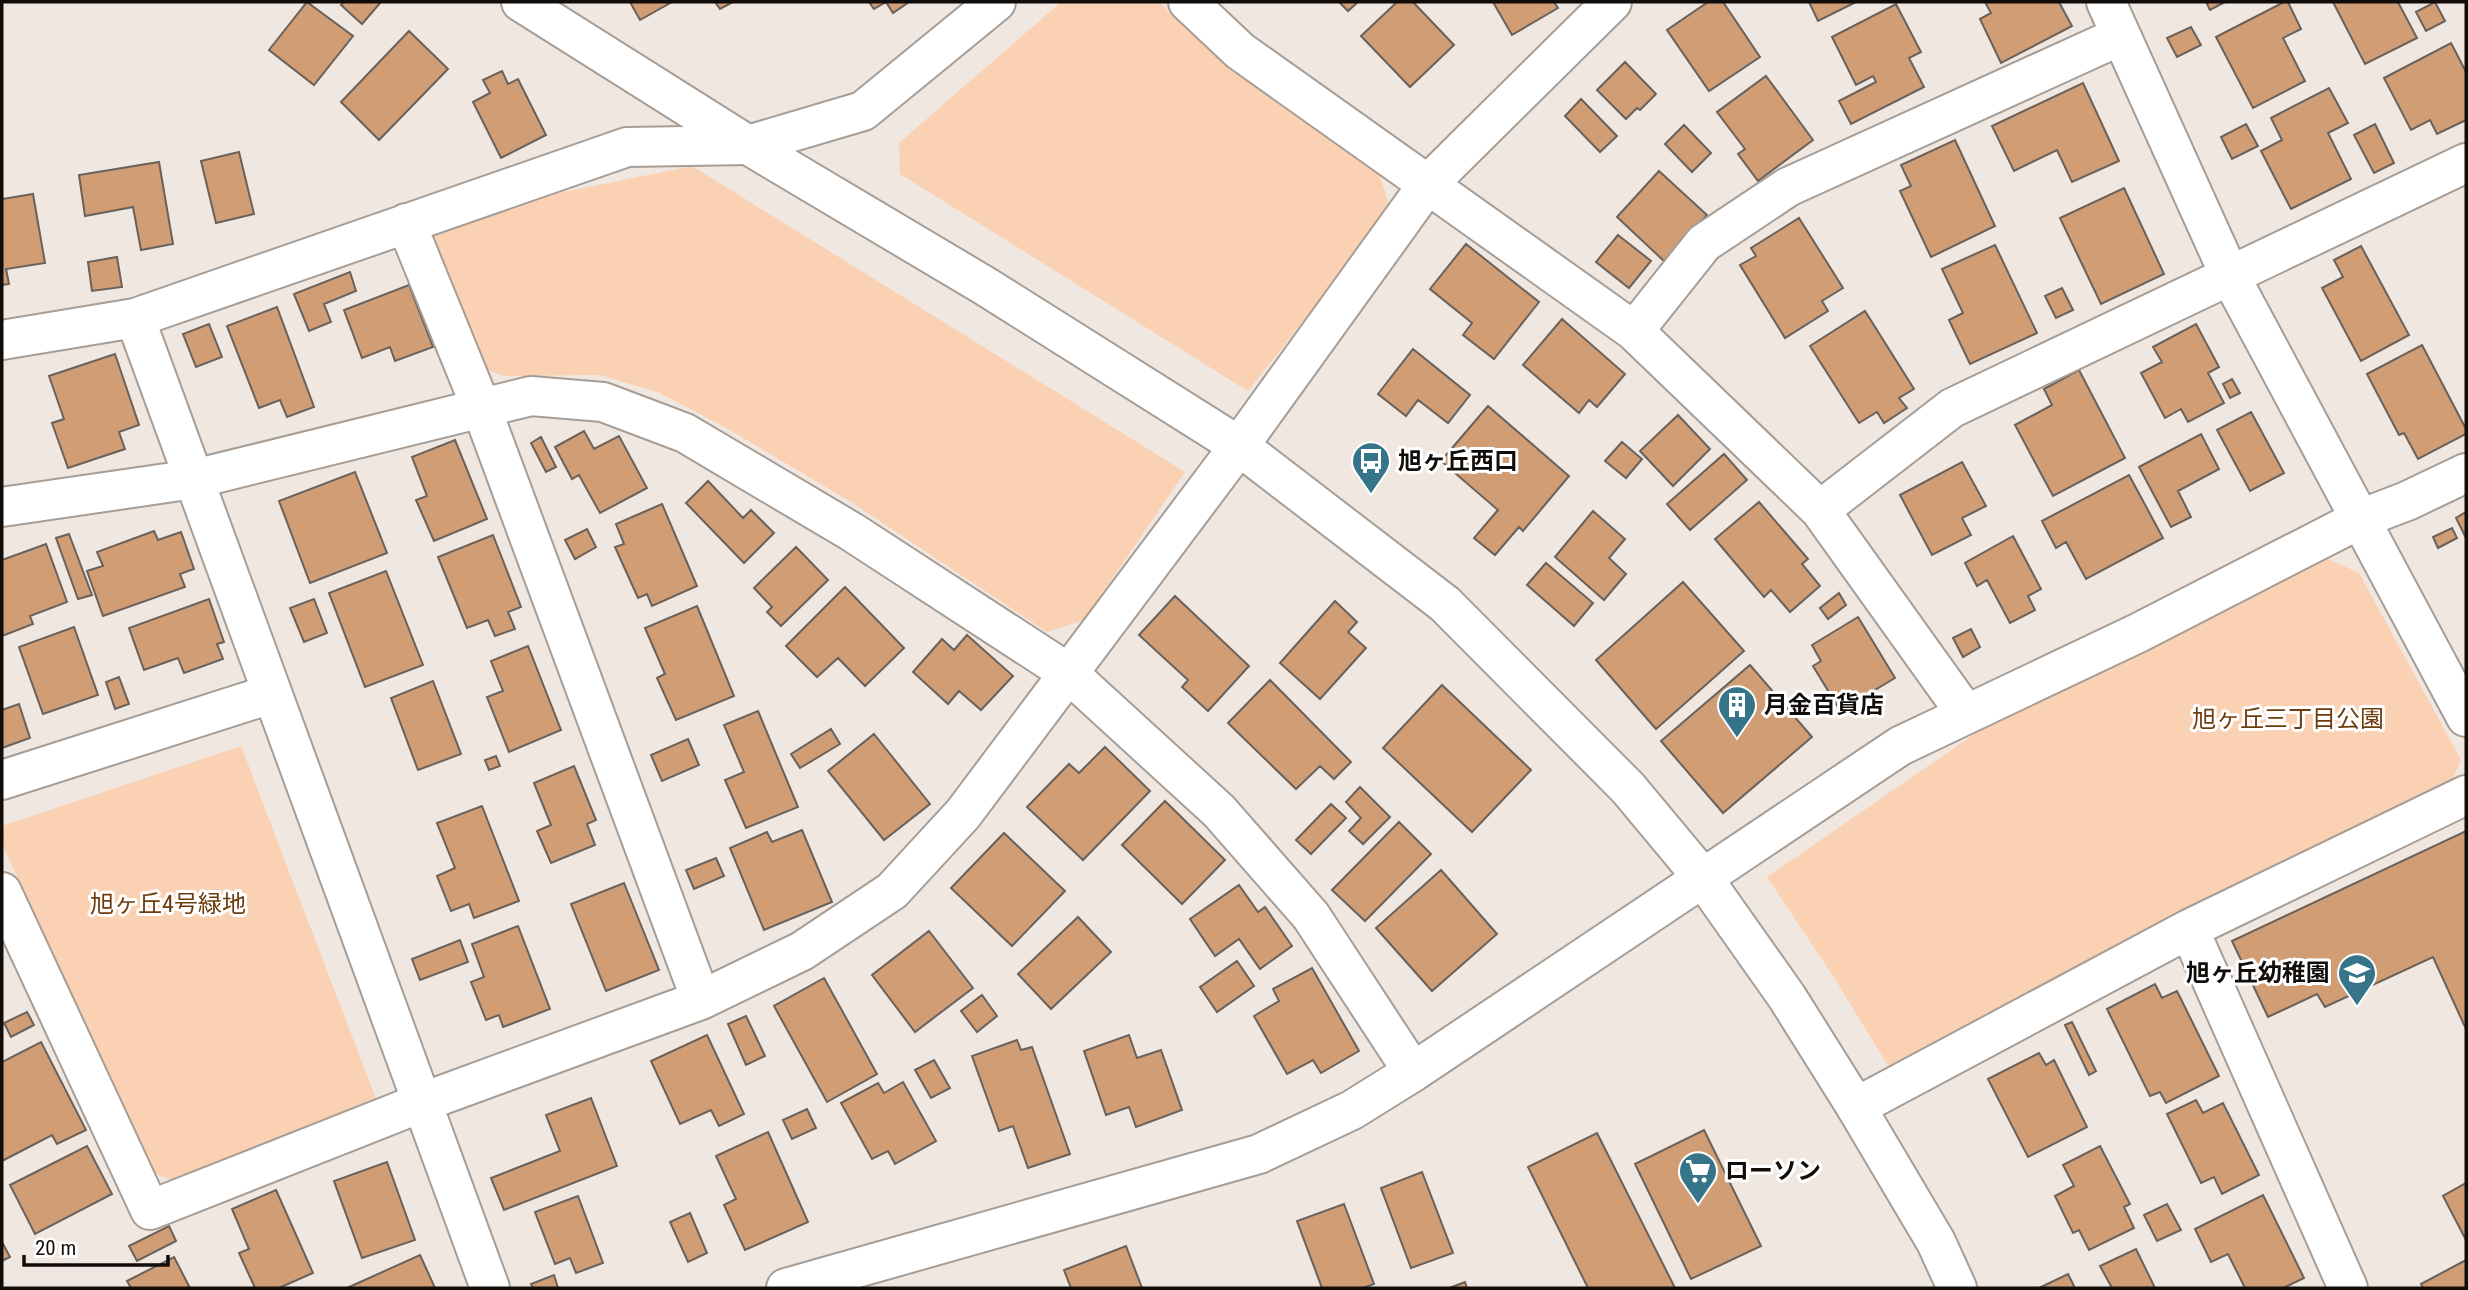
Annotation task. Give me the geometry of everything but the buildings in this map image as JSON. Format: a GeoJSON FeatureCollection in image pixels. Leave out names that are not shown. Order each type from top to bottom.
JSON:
{"type":"FeatureCollection","features":[{"type":"Feature","properties":{"kind":"street"},"geometry":{"type":"LineString","coordinates":[[521,2],[748,145],[985,286],[1239,446],[1445,604],[1628,788],[1703,878],[1787,997],[1856,1107],[1936,1242],[1957,1288]]}},
{"type":"Feature","properties":{"kind":"street"},"geometry":{"type":"LineString","coordinates":[[2,340],[135,318],[626,147],[748,145],[863,111],[996,2]]}},
{"type":"Feature","properties":{"kind":"street"},"geometry":{"type":"LineString","coordinates":[[1188,2],[1240,51],[1634,331],[1819,510],[1966,714]]}},
{"type":"Feature","properties":{"kind":"street"},"geometry":{"type":"LineString","coordinates":[[2,892],[150,1210],[423,1102],[701,1000],[802,951],[892,891],[963,814],[1239,446],[1429,184],[1606,3]]}},
{"type":"Feature","properties":{"kind":"street"},"geometry":{"type":"LineString","coordinates":[[1634,331],[1704,243],[1788,187],[2113,19],[2229,274],[2466,717]]}},
{"type":"Feature","properties":{"kind":"street"},"geometry":{"type":"LineString","coordinates":[[1819,510],[1952,408],[2466,163]]}},
{"type":"Feature","properties":{"kind":"street"},"geometry":{"type":"LineString","coordinates":[[406,223],[481,407],[701,1000]]}},
{"type":"Feature","properties":{"kind":"street"},"geometry":{"type":"LineString","coordinates":[[135,318],[490,1288]]}},
{"type":"Feature","properties":{"kind":"street"},"geometry":{"type":"LineString","coordinates":[[2,507],[194,479],[531,396],[603,402],[685,433],[852,532],[1067,673],[1219,811],[1302,905],[1413,1072]]}},
{"type":"Feature","properties":{"kind":"street"},"geometry":{"type":"LineString","coordinates":[[786,1288],[1259,1154],[1352,1110],[1900,746],[2138,633],[2360,519],[2407,501],[2466,473]]}},
{"type":"Feature","properties":{"kind":"street"},"geometry":{"type":"LineString","coordinates":[[2,780],[271,694]]}},
{"type":"Feature","properties":{"kind":"street"},"geometry":{"type":"LineString","coordinates":[[1856,1107],[2189,929],[2466,795]]}},
{"type":"Feature","properties":{"kind":"street"},"geometry":{"type":"LineString","coordinates":[[2189,929],[2348,1288]]}},
{"type":"Feature","properties":{"kind":"green space"},"geometry":{"type":"Polygon","coordinates":[[[1061,2],[1159,2],[1218,58],[1379,173],[1391,211],[1248,391],[900,174],[899,143],[1061,2]]]}},
{"type":"Feature","properties":{"kind":"green space"},"geometry":{"type":"Polygon","coordinates":[[[692,166],[1185,472],[1084,620],[1047,632],[851,502],[728,429],[658,392],[599,375],[503,376],[478,366],[427,239],[554,194],[692,166]]]}},
{"type":"Feature","properties":{"kind":"green space","name":"旭ヶ丘三丁目公園"},"geometry":{"type":"Polygon","coordinates":[[[2321,556],[2359,573],[2461,760],[2448,789],[1890,1069],[1835,979],[1767,877],[1979,731],[2321,556]]]}},
{"type":"Feature","properties":{"kind":"green space","name":"旭ヶ丘4号緑地"},"geometry":{"type":"Polygon","coordinates":[[[241,746],[378,1104],[180,1183],[155,1174],[2,844],[2,826],[241,746]]]}},
{"type":"Feature","properties":{"kind":"place","name":"旭ヶ丘西口"},"geometry":{"type":"Point","coordinates":[1371,495]}},
{"type":"Feature","properties":{"kind":"place","name":"月金百貨店"},"geometry":{"type":"Point","coordinates":[1737,739]}},
{"type":"Feature","properties":{"kind":"place","name":"旭ヶ丘幼稚園"},"geometry":{"type":"Point","coordinates":[2357,1007]}},
{"type":"Feature","properties":{"kind":"place","name":"ローソン"},"geometry":{"type":"Point","coordinates":[1698,1205]}}]}
